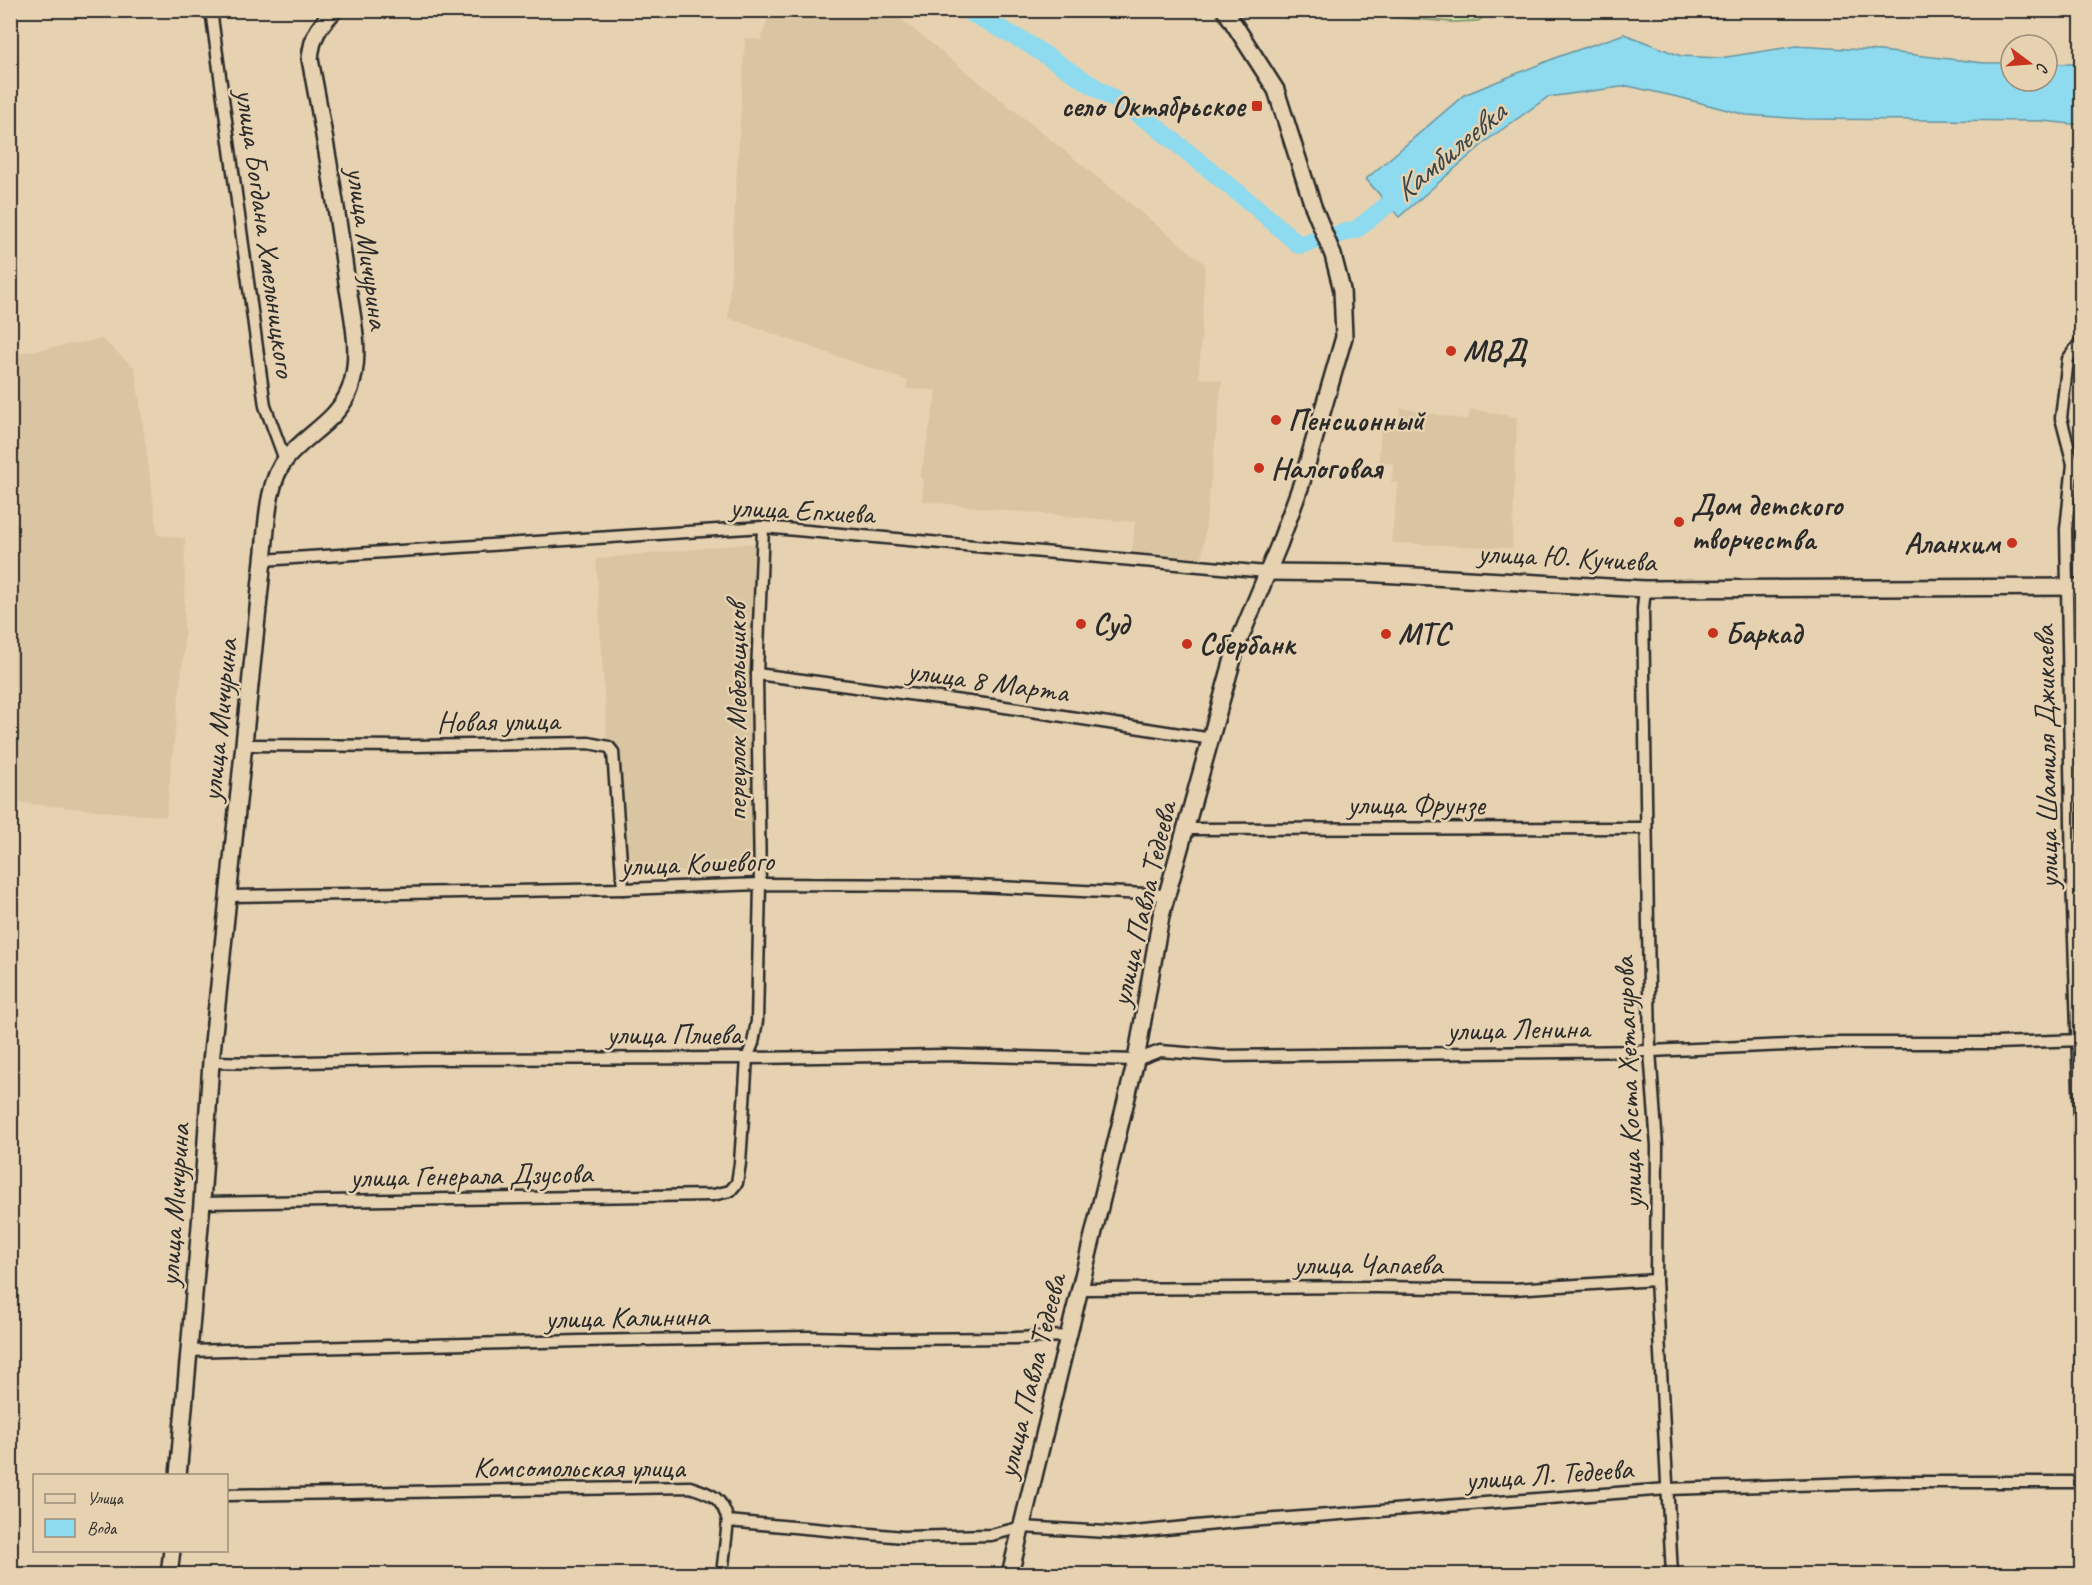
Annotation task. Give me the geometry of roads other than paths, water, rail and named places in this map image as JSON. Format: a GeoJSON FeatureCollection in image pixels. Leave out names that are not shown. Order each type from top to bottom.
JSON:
{"type":"FeatureCollection","features":[{"type":"Feature","properties":{"kind":"street","name":"улица Богдана Хмельницкого"},"geometry":{"type":"LineString","coordinates":[[211,10],[265,406],[285,460]]}},
{"type":"Feature","properties":{"kind":"street","name":"улица Мичурина"},"geometry":{"type":"LineString","coordinates":[[178,1474],[202,1203],[211,1062],[263,560],[273,488],[276,474],[285,460],[339,410],[350,390],[356,366],[354,335],[340,236],[310,59],[311,46],[320,26],[335,10]]}},
{"type":"Feature","properties":{"kind":"street","name":"улица Павла Тедеева"},"geometry":{"type":"LineString","coordinates":[[1010,1575],[1136,1060],[1161,916],[1236,648],[1301,485],[1344,338],[1342,290],[1276,90],[1225,10]]}},
{"type":"Feature","properties":{"kind":"street","name":"улица Шамиля Джикаева"},"geometry":{"type":"LineString","coordinates":[[2082,340],[2068,359],[2061,418],[2073,464],[2066,529],[2074,587],[2082,1180]]}},
{"type":"Feature","properties":{"kind":"street","name":"улица Епхиева"},"geometry":{"type":"LineString","coordinates":[[263,560],[763,526],[1266,572]]}},
{"type":"Feature","properties":{"kind":"street","name":"переулок Мебельщиков"},"geometry":{"type":"LineString","coordinates":[[736,1183],[740,1163],[747,1058],[753,1043],[757,1020],[760,884],[757,674],[763,526]]}},
{"type":"Feature","properties":{"kind":"street","name":"улица Ю. Кучиева"},"geometry":{"type":"LineString","coordinates":[[1266,572],[1362,573],[1645,589],[2074,587]]}},
{"type":"Feature","properties":{"kind":"street","name":"улица Коста Хетагурова"},"geometry":{"type":"LineString","coordinates":[[1645,589],[1643,609],[1645,828],[1650,1051],[1657,1146],[1656,1280],[1672,1575]]}},
{"type":"Feature","properties":{"kind":"street","name":"улица 8 Марта"},"geometry":{"type":"LineString","coordinates":[[757,674],[992,705],[1212,739]]}},
{"type":"Feature","properties":{"kind":"street","name":"Новая улица"},"geometry":{"type":"LineString","coordinates":[[244,746],[601,744],[609,747],[613,752],[623,889]]}},
{"type":"Feature","properties":{"kind":"street","name":"улица Фрунзе"},"geometry":{"type":"LineString","coordinates":[[1187,829],[1645,828]]}},
{"type":"Feature","properties":{"kind":"street","name":"улица Кошевого"},"geometry":{"type":"LineString","coordinates":[[229,896],[623,889],[760,884],[956,885],[1167,895]]}},
{"type":"Feature","properties":{"kind":"street","name":"улица Ленина"},"geometry":{"type":"LineString","coordinates":[[1136,1060],[1160,1050],[1223,1056],[1650,1051],[1831,1043],[2079,1041]]}},
{"type":"Feature","properties":{"kind":"street","name":"улица Плиева"},"geometry":{"type":"LineString","coordinates":[[211,1062],[945,1055],[1136,1060]]}},
{"type":"Feature","properties":{"kind":"street","name":"улица Генерала Дзусова"},"geometry":{"type":"LineString","coordinates":[[202,1203],[713,1195],[730,1191],[736,1183]]}},
{"type":"Feature","properties":{"kind":"street","name":"улица Чапаева"},"geometry":{"type":"LineString","coordinates":[[1081,1289],[1377,1287],[1514,1289],[1656,1280]]}},
{"type":"Feature","properties":{"kind":"street","name":"улица Калинина"},"geometry":{"type":"LineString","coordinates":[[189,1351],[593,1340],[1067,1336]]}},
{"type":"Feature","properties":{"kind":"street","name":"улица Л. Тедеева"},"geometry":{"type":"LineString","coordinates":[[1022,1527],[1124,1533],[1237,1522],[1668,1489],[1888,1482],[2082,1482]]}},
{"type":"Feature","properties":{"kind":"street","name":"Комсомольская улица"},"geometry":{"type":"LineString","coordinates":[[228,1495],[690,1487],[711,1494],[724,1507],[728,1521]]}},
{"type":"Feature","properties":{"kind":"street"},"geometry":{"type":"LineString","coordinates":[[722,1575],[728,1521],[903,1537],[991,1535],[1022,1527]]}},
{"type":"Feature","properties":{"kind":"street"},"geometry":{"type":"LineString","coordinates":[[169,1575],[172,1552]]}},
{"type":"Feature","properties":{"kind":"water"},"geometry":{"type":"Polygon","coordinates":[[[1624,34],[1681,56],[1720,58],[1796,46],[1881,51],[1999,63],[1999,93],[2059,93],[2059,64],[2081,64],[2081,125],[2043,121],[1805,119],[1746,115],[1628,86],[1548,97],[1490,138],[1399,217],[1366,179],[1464,95],[1560,56],[1624,34]]]}},
{"type":"Feature","properties":{"kind":"waterway","name":"Камбилеевка"},"geometry":{"type":"LineString","coordinates":[[966,10],[1025,42],[1154,125],[1299,245],[1357,229],[1407,189]]}},
{"type":"Feature","properties":{"kind":"place","name":"село Октябрьское"},"geometry":{"type":"Point","coordinates":[1257,106]}},
{"type":"Feature","properties":{"kind":"place","name":"МВД"},"geometry":{"type":"Point","coordinates":[1451,351]}},
{"type":"Feature","properties":{"kind":"place","name":"Пенсионный"},"geometry":{"type":"Point","coordinates":[1276,420]}},
{"type":"Feature","properties":{"kind":"place","name":"Налоговая"},"geometry":{"type":"Point","coordinates":[1259,468]}},
{"type":"Feature","properties":{"kind":"place","name":"Дом детского творчества"},"geometry":{"type":"Point","coordinates":[1679,522]}},
{"type":"Feature","properties":{"kind":"place","name":"Аланхим"},"geometry":{"type":"Point","coordinates":[2012,543]}},
{"type":"Feature","properties":{"kind":"place","name":"Суд"},"geometry":{"type":"Point","coordinates":[1081,624]}},
{"type":"Feature","properties":{"kind":"place","name":"Баркад"},"geometry":{"type":"Point","coordinates":[1713,633]}},
{"type":"Feature","properties":{"kind":"place","name":"МТС"},"geometry":{"type":"Point","coordinates":[1386,634]}},
{"type":"Feature","properties":{"kind":"place","name":"Сбербанк"},"geometry":{"type":"Point","coordinates":[1187,644]}}]}
